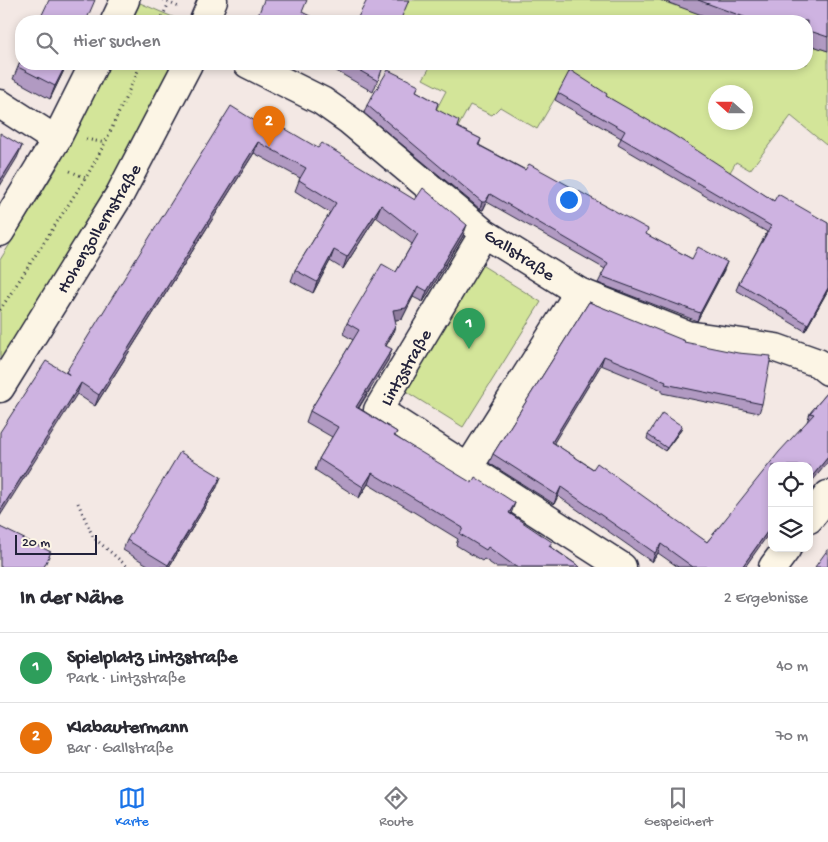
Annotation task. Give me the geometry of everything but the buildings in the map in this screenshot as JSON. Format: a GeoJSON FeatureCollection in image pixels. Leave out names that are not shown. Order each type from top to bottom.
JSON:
{"type":"FeatureCollection","features":[{"type":"Feature","properties":{"kind":"street"},"geometry":{"type":"LineString","coordinates":[[118,15],[125,0]]}},
{"type":"Feature","properties":{"kind":"street"},"geometry":{"type":"LineString","coordinates":[[207,15],[213,0]]}},
{"type":"Feature","properties":{"kind":"street"},"geometry":{"type":"LineString","coordinates":[[0,232],[56,140],[91,70]]}},
{"type":"Feature","properties":{"kind":"street","name":"Hohenzollernstraße"},"geometry":{"type":"LineString","coordinates":[[0,388],[120,194],[185,70]]}},
{"type":"Feature","properties":{"kind":"street","name":"Gallstraße"},"geometry":{"type":"LineString","coordinates":[[260,70],[322,101],[349,120],[484,233],[579,292],[687,335],[776,348],[818,363],[828,371]]}},
{"type":"Feature","properties":{"kind":"street"},"geometry":{"type":"LineString","coordinates":[[0,104],[56,140]]}},
{"type":"Feature","properties":{"kind":"street","name":"Lintzstraße"},"geometry":{"type":"LineString","coordinates":[[484,233],[378,410],[622,567]]}},
{"type":"Feature","properties":{"kind":"street"},"geometry":{"type":"LineString","coordinates":[[468,468],[579,292]]}},
{"type":"Feature","properties":{"kind":"street"},"geometry":{"type":"LineString","coordinates":[[813,514],[828,495]]}},
{"type":"Feature","properties":{"kind":"street"},"geometry":{"type":"LineString","coordinates":[[773,567],[784,552]]}},
{"type":"Feature","properties":{"kind":"path"},"geometry":{"type":"LineString","coordinates":[[163,0],[169,3],[163,15]]}},
{"type":"Feature","properties":{"kind":"path"},"geometry":{"type":"LineString","coordinates":[[0,310],[87,176],[105,143],[138,70]]}},
{"type":"Feature","properties":{"kind":"path"},"geometry":{"type":"LineString","coordinates":[[78,503],[93,537],[128,567]]}},
{"type":"Feature","properties":{"kind":"green space"},"geometry":{"type":"Polygon","coordinates":[[[388,0],[659,0],[676,6],[679,0],[717,14],[717,15],[397,15],[388,0]]]}},
{"type":"Feature","properties":{"kind":"green space"},"geometry":{"type":"Polygon","coordinates":[[[140,3],[168,15],[134,15],[140,3]]]}},
{"type":"Feature","properties":{"kind":"green space"},"geometry":{"type":"Polygon","coordinates":[[[813,46],[828,51],[828,141],[826,145],[791,116],[750,170],[736,162],[726,179],[567,78],[537,129],[500,107],[492,115],[470,105],[457,129],[436,110],[446,91],[423,79],[428,70],[813,70],[813,46]]]}},
{"type":"Feature","properties":{"kind":"green space"},"geometry":{"type":"Polygon","coordinates":[[[107,70],[169,70],[116,176],[0,365],[0,260],[59,165],[107,70]]]}},
{"type":"Feature","properties":{"kind":"green space"},"geometry":{"type":"Polygon","coordinates":[[[480,264],[541,302],[463,427],[402,389],[480,264]]]}},
{"type":"Feature","properties":{"kind":"place","name":"Klabautermann"},"geometry":{"type":"Point","coordinates":[269,147]}},
{"type":"Feature","properties":{"kind":"place","name":"Spielplatz Lintzstraße"},"geometry":{"type":"Point","coordinates":[469,349]}}]}
